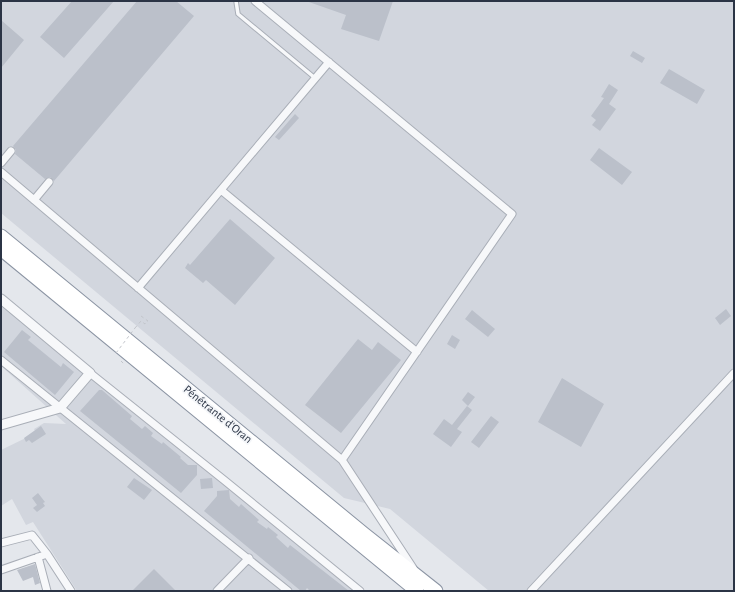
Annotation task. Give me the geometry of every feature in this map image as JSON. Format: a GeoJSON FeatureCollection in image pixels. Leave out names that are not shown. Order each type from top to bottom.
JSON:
{"type":"FeatureCollection","features":[{"type":"Feature","properties":{"kind":"highway","name":"Pénétrante d'Oran"},"geometry":{"type":"LineString","coordinates":[[1,236],[364,534],[418,575],[436,591]]}},
{"type":"Feature","properties":{"kind":"highway","name":"Pénétrante d'Oran"},"geometry":{"type":"LineString","coordinates":[[1,249],[417,591]]}},
{"type":"Feature","properties":{"kind":"street"},"geometry":{"type":"LineString","coordinates":[[255,1],[512,214],[342,460]]}},
{"type":"Feature","properties":{"kind":"street"},"geometry":{"type":"LineString","coordinates":[[138,288],[329,62]]}},
{"type":"Feature","properties":{"kind":"street"},"geometry":{"type":"LineString","coordinates":[[1,163],[11,151]]}},
{"type":"Feature","properties":{"kind":"street"},"geometry":{"type":"LineString","coordinates":[[1,172],[342,460],[418,575]]}},
{"type":"Feature","properties":{"kind":"street"},"geometry":{"type":"LineString","coordinates":[[34,200],[49,182]]}},
{"type":"Feature","properties":{"kind":"street"},"geometry":{"type":"LineString","coordinates":[[221,190],[417,352]]}},
{"type":"Feature","properties":{"kind":"street"},"geometry":{"type":"LineString","coordinates":[[1,299],[90,374],[218,475],[360,591]]}},
{"type":"Feature","properties":{"kind":"street"},"geometry":{"type":"LineString","coordinates":[[1,360],[249,558],[288,591]]}},
{"type":"Feature","properties":{"kind":"street"},"geometry":{"type":"LineString","coordinates":[[531,591],[734,373]]}},
{"type":"Feature","properties":{"kind":"street"},"geometry":{"type":"LineString","coordinates":[[1,425],[60,408],[90,374]]}},
{"type":"Feature","properties":{"kind":"street"},"geometry":{"type":"LineString","coordinates":[[1,544],[32,535],[47,554],[71,591]]}},
{"type":"Feature","properties":{"kind":"street"},"geometry":{"type":"LineString","coordinates":[[1,570],[47,554]]}},
{"type":"Feature","properties":{"kind":"street"},"geometry":{"type":"LineString","coordinates":[[38,558],[47,591]]}},
{"type":"Feature","properties":{"kind":"street"},"geometry":{"type":"LineString","coordinates":[[217,591],[249,558]]}},
{"type":"Feature","properties":{"kind":"lane"},"geometry":{"type":"LineString","coordinates":[[236,1],[238,14],[316,78]]}},
{"type":"Feature","properties":{"kind":"path"},"geometry":{"type":"LineString","coordinates":[[116,353],[141,321],[146,324],[148,321],[141,316]]}},
{"type":"Feature","properties":{"kind":"shaded area"},"geometry":{"type":"Polygon","coordinates":[[[1,1],[734,1],[734,591],[489,591],[390,509],[344,498],[1,213],[1,1]]]}},
{"type":"Feature","properties":{"kind":"shaded area"},"geometry":{"type":"Polygon","coordinates":[[[1,301],[364,591],[77,591],[33,522],[26,525],[12,499],[1,506],[1,450],[36,433],[34,429],[44,423],[66,424],[1,366],[1,301]]]}},
{"type":"Feature","properties":{"kind":"building"},"geometry":{"type":"Polygon","coordinates":[[[72,1],[114,1],[64,58],[40,37],[72,1]]]}},
{"type":"Feature","properties":{"kind":"building"},"geometry":{"type":"Polygon","coordinates":[[[137,1],[176,1],[194,16],[54,181],[50,177],[45,179],[15,154],[16,150],[13,146],[137,1]]]}},
{"type":"Feature","properties":{"kind":"building"},"geometry":{"type":"Polygon","coordinates":[[[306,1],[393,1],[379,41],[341,29],[346,15],[306,1]]]}},
{"type":"Feature","properties":{"kind":"building"},"geometry":{"type":"Polygon","coordinates":[[[1,20],[24,40],[1,68],[1,20]]]}},
{"type":"Feature","properties":{"kind":"building"},"geometry":{"type":"Polygon","coordinates":[[[633,51],[645,58],[642,63],[630,56],[633,51]]]}},
{"type":"Feature","properties":{"kind":"building"},"geometry":{"type":"Polygon","coordinates":[[[669,69],[705,90],[697,104],[660,83],[669,69]]]}},
{"type":"Feature","properties":{"kind":"building"},"geometry":{"type":"Polygon","coordinates":[[[609,84],[618,90],[609,104],[616,109],[600,131],[592,125],[596,120],[591,116],[604,98],[601,97],[609,84]]]}},
{"type":"Feature","properties":{"kind":"building"},"geometry":{"type":"Polygon","coordinates":[[[295,114],[299,118],[279,140],[275,137],[295,114]]]}},
{"type":"Feature","properties":{"kind":"building"},"geometry":{"type":"Polygon","coordinates":[[[599,148],[632,172],[622,185],[590,160],[599,148]]]}},
{"type":"Feature","properties":{"kind":"building"},"geometry":{"type":"Polygon","coordinates":[[[230,219],[275,258],[235,305],[206,280],[203,283],[185,268],[188,263],[190,265],[230,219]]]}},
{"type":"Feature","properties":{"kind":"building"},"geometry":{"type":"Polygon","coordinates":[[[726,309],[731,316],[720,325],[715,318],[726,309]]]}},
{"type":"Feature","properties":{"kind":"building"},"geometry":{"type":"Polygon","coordinates":[[[472,310],[495,329],[488,337],[465,319],[472,310]]]}},
{"type":"Feature","properties":{"kind":"building"},"geometry":{"type":"Polygon","coordinates":[[[22,330],[31,337],[28,340],[61,367],[63,363],[74,372],[55,395],[4,352],[22,330]]]}},
{"type":"Feature","properties":{"kind":"building"},"geometry":{"type":"Polygon","coordinates":[[[452,335],[460,340],[455,349],[447,344],[452,335]]]}},
{"type":"Feature","properties":{"kind":"building"},"geometry":{"type":"Polygon","coordinates":[[[358,339],[372,350],[378,342],[401,360],[341,433],[305,405],[358,339]]]}},
{"type":"Feature","properties":{"kind":"building"},"geometry":{"type":"Polygon","coordinates":[[[562,378],[604,404],[581,447],[538,422],[562,378]]]}},
{"type":"Feature","properties":{"kind":"building"},"geometry":{"type":"Polygon","coordinates":[[[99,390],[102,390],[132,416],[130,419],[142,429],[145,426],[153,433],[151,436],[162,444],[163,442],[188,465],[197,465],[197,475],[181,493],[80,411],[99,390]]]}},
{"type":"Feature","properties":{"kind":"building"},"geometry":{"type":"Polygon","coordinates":[[[468,392],[475,397],[468,406],[462,400],[468,392]]]}},
{"type":"Feature","properties":{"kind":"building"},"geometry":{"type":"Polygon","coordinates":[[[467,406],[472,410],[457,429],[462,432],[451,447],[433,434],[444,419],[452,425],[467,406]]]}},
{"type":"Feature","properties":{"kind":"building"},"geometry":{"type":"Polygon","coordinates":[[[491,416],[499,422],[479,448],[471,442],[491,416]]]}},
{"type":"Feature","properties":{"kind":"building"},"geometry":{"type":"Polygon","coordinates":[[[41,426],[46,434],[32,443],[29,440],[26,442],[24,438],[41,426]]]}},
{"type":"Feature","properties":{"kind":"building"},"geometry":{"type":"Polygon","coordinates":[[[134,478],[152,490],[144,500],[127,487],[134,478]]]}},
{"type":"Feature","properties":{"kind":"building"},"geometry":{"type":"Polygon","coordinates":[[[212,478],[213,488],[201,489],[200,479],[212,478]]]}},
{"type":"Feature","properties":{"kind":"building"},"geometry":{"type":"Polygon","coordinates":[[[229,490],[230,499],[239,507],[241,504],[259,520],[257,522],[267,529],[268,527],[278,535],[276,537],[288,548],[290,545],[349,591],[310,591],[307,588],[305,591],[301,591],[204,511],[217,496],[217,491],[229,490]]]}},
{"type":"Feature","properties":{"kind":"building"},"geometry":{"type":"Polygon","coordinates":[[[38,493],[45,502],[43,503],[45,506],[37,512],[33,508],[37,505],[32,498],[38,493]]]}},
{"type":"Feature","properties":{"kind":"building"},"geometry":{"type":"Polygon","coordinates":[[[35,564],[40,583],[35,585],[33,577],[23,581],[17,570],[35,564]]]}},
{"type":"Feature","properties":{"kind":"building"},"geometry":{"type":"Polygon","coordinates":[[[154,569],[176,591],[132,591],[154,569]]]}}]}
